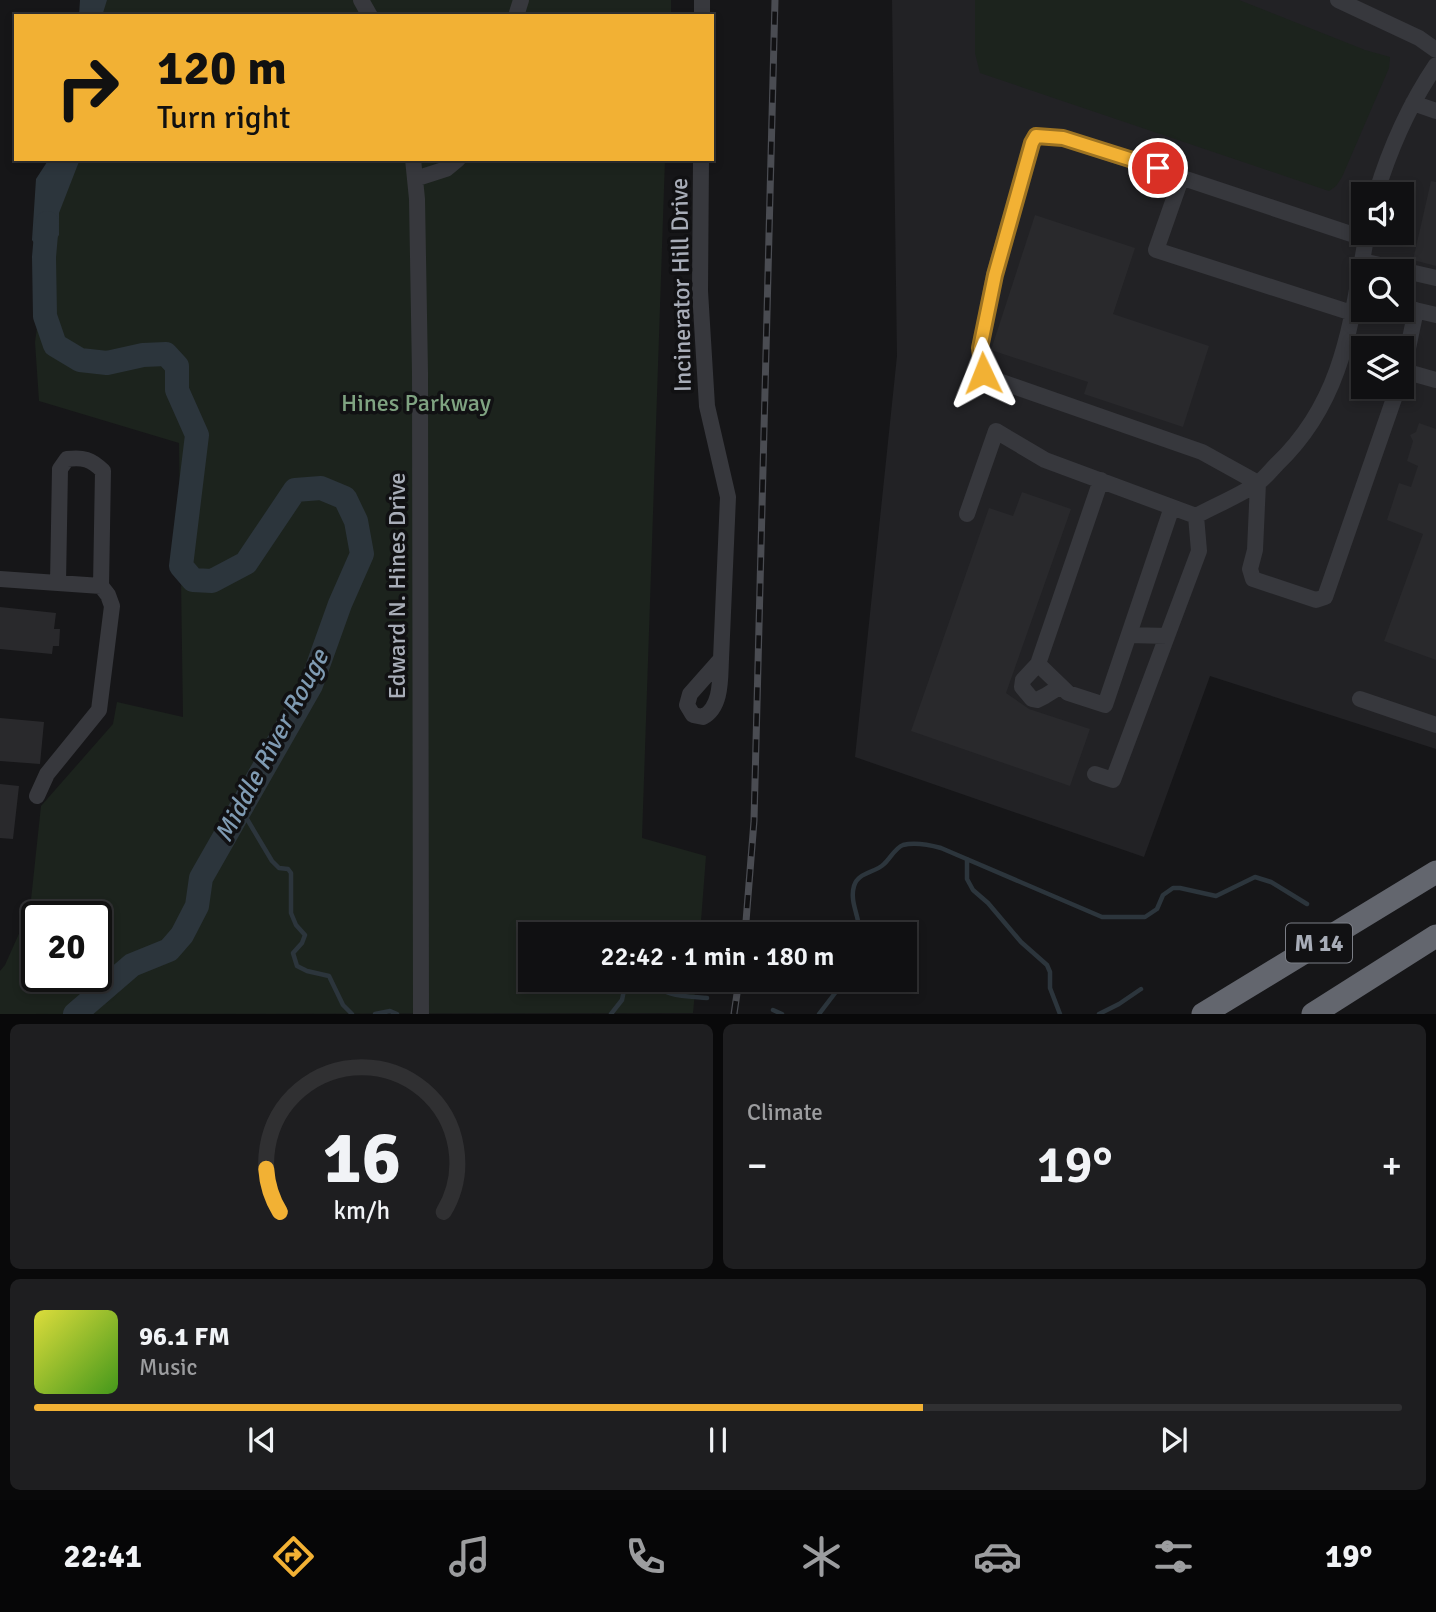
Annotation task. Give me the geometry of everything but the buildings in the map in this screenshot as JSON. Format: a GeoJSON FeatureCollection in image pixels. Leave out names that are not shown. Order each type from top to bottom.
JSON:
{"type":"FeatureCollection","features":[{"type":"Feature","properties":{"kind":"highway","name":"M 14"},"geometry":{"type":"LineString","coordinates":[[1203,1013],[1436,872]]}},
{"type":"Feature","properties":{"kind":"highway","name":"M 14"},"geometry":{"type":"LineString","coordinates":[[1314,1013],[1436,936]]}},
{"type":"Feature","properties":{"kind":"highway"},"geometry":{"type":"LineString","coordinates":[[1314,1013],[1436,953]]}},
{"type":"Feature","properties":{"kind":"street"},"geometry":{"type":"LineString","coordinates":[[1338,0],[1419,38],[1436,50]]}},
{"type":"Feature","properties":{"kind":"street"},"geometry":{"type":"LineString","coordinates":[[1380,182],[1397,136],[1436,65]]}},
{"type":"Feature","properties":{"kind":"street"},"geometry":{"type":"LineString","coordinates":[[1413,103],[1436,111]]}},
{"type":"Feature","properties":{"kind":"street"},"geometry":{"type":"LineString","coordinates":[[1258,483],[1202,452],[993,379],[983,373],[980,348],[995,275],[1032,143],[1036,136],[1063,138],[1351,231]]}},
{"type":"Feature","properties":{"kind":"street","name":"Edward N. Hines Drive"},"geometry":{"type":"LineString","coordinates":[[412,161],[417,199],[420,373],[421,1013]]}},
{"type":"Feature","properties":{"kind":"street"},"geometry":{"type":"LineString","coordinates":[[415,179],[446,169],[456,161]]}},
{"type":"Feature","properties":{"kind":"street","name":"Incinerator Hill Drive"},"geometry":{"type":"LineString","coordinates":[[701,161],[700,291],[707,406],[728,496],[721,659]]}},
{"type":"Feature","properties":{"kind":"street"},"geometry":{"type":"LineString","coordinates":[[1182,176],[1156,250],[1351,301]]}},
{"type":"Feature","properties":{"kind":"street"},"geometry":{"type":"LineString","coordinates":[[1414,273],[1436,278]]}},
{"type":"Feature","properties":{"kind":"street"},"geometry":{"type":"LineString","coordinates":[[1414,310],[1436,315]]}},
{"type":"Feature","properties":{"kind":"street"},"geometry":{"type":"LineString","coordinates":[[1196,516],[1258,483],[1310,428],[1324,405],[1333,382],[1351,322]]}},
{"type":"Feature","properties":{"kind":"street"},"geometry":{"type":"LineString","coordinates":[[1414,376],[1436,380]]}},
{"type":"Feature","properties":{"kind":"street"},"geometry":{"type":"LineString","coordinates":[[1258,483],[1255,550],[1250,569],[1253,579],[1316,600],[1325,597],[1394,399]]}},
{"type":"Feature","properties":{"kind":"street"},"geometry":{"type":"LineString","coordinates":[[967,514],[996,431],[1045,460],[1196,516]]}},
{"type":"Feature","properties":{"kind":"street"},"geometry":{"type":"LineString","coordinates":[[37,796],[47,774],[99,710],[112,606],[101,586],[103,471],[93,461],[81,457],[67,459],[60,469],[58,583]]}},
{"type":"Feature","properties":{"kind":"street"},"geometry":{"type":"LineString","coordinates":[[1061,686],[1037,700],[1026,694],[1022,687],[1023,680],[1038,664],[1101,480]]}},
{"type":"Feature","properties":{"kind":"street"},"geometry":{"type":"LineString","coordinates":[[1038,664],[1068,692],[1105,705],[1172,506]]}},
{"type":"Feature","properties":{"kind":"street"},"geometry":{"type":"LineString","coordinates":[[1095,774],[1113,780],[1199,551],[1196,516]]}},
{"type":"Feature","properties":{"kind":"street"},"geometry":{"type":"LineString","coordinates":[[0,579],[101,586]]}},
{"type":"Feature","properties":{"kind":"street"},"geometry":{"type":"LineString","coordinates":[[1129,635],[1167,636]]}},
{"type":"Feature","properties":{"kind":"street"},"geometry":{"type":"LineString","coordinates":[[1360,699],[1436,725]]}},
{"type":"Feature","properties":{"kind":"shaded area"},"geometry":{"type":"Polygon","coordinates":[[[80,0],[107,0],[103,14],[79,14],[80,0]]]}},
{"type":"Feature","properties":{"kind":"shaded area"},"geometry":{"type":"Polygon","coordinates":[[[892,0],[1436,0],[1436,749],[1210,676],[1144,857],[855,757],[897,356],[892,0]]]}},
{"type":"Feature","properties":{"kind":"shaded area"},"geometry":{"type":"Polygon","coordinates":[[[48,161],[79,161],[59,213],[59,235],[44,257],[32,240],[36,179],[48,161]]]}},
{"type":"Feature","properties":{"kind":"green space"},"geometry":{"type":"Polygon","coordinates":[[[84,0],[671,0],[671,14],[82,14],[84,0]]]}},
{"type":"Feature","properties":{"kind":"green space"},"geometry":{"type":"Polygon","coordinates":[[[975,0],[1239,0],[1365,50],[1390,57],[1389,68],[1342,177],[1329,191],[980,73],[975,53],[975,0]]]}},
{"type":"Feature","properties":{"kind":"green space","name":"Hines Parkway"},"geometry":{"type":"Polygon","coordinates":[[[61,161],[665,161],[642,838],[706,856],[701,922],[518,922],[518,992],[695,992],[693,1013],[0,1014],[0,971],[21,929],[21,992],[112,992],[112,901],[31,901],[41,806],[113,724],[117,702],[183,717],[179,443],[39,401],[35,342],[61,161]]]}},
{"type":"Feature","properties":{"kind":"waterway","name":"Middle River Rouge"},"geometry":{"type":"LineString","coordinates":[[47,223],[44,257],[45,316],[55,345],[80,360],[107,363],[143,355],[166,354],[177,366],[177,390],[197,435],[181,566],[193,580],[212,581],[246,563],[295,490],[321,488],[345,498],[356,521],[362,554],[340,604],[311,685],[201,878],[197,906],[182,935],[169,950],[132,965],[75,1014]]}},
{"type":"Feature","properties":{"kind":"waterway"},"geometry":{"type":"LineString","coordinates":[[241,809],[272,861],[279,868],[288,869],[291,873],[291,913],[296,925],[305,935],[293,953],[297,966],[329,976],[343,1005],[352,1014]]}},
{"type":"Feature","properties":{"kind":"waterway"},"geometry":{"type":"LineString","coordinates":[[858,922],[853,898],[856,881],[880,867],[900,846],[912,844],[941,848],[1102,917],[1145,917],[1157,909],[1163,895],[1173,888],[1216,896],[1255,877],[1271,882],[1307,904]]}},
{"type":"Feature","properties":{"kind":"waterway"},"geometry":{"type":"LineString","coordinates":[[967,859],[967,879],[973,890],[988,903],[1021,942],[1047,965],[1050,988],[1060,1014]]}},
{"type":"Feature","properties":{"kind":"waterway"},"geometry":{"type":"LineString","coordinates":[[1099,1014],[1141,989]]}},
{"type":"Feature","properties":{"kind":"waterway"},"geometry":{"type":"LineString","coordinates":[[611,1014],[622,1000],[624,992]]}},
{"type":"Feature","properties":{"kind":"waterway"},"geometry":{"type":"LineString","coordinates":[[666,992],[707,998]]}},
{"type":"Feature","properties":{"kind":"waterway"},"geometry":{"type":"LineString","coordinates":[[819,1014],[836,992]]}},
{"type":"Feature","properties":{"kind":"waterway"},"geometry":{"type":"LineString","coordinates":[[773,1010],[782,1014]]}},
{"type":"Feature","properties":{"kind":"waterway"},"geometry":{"type":"LineString","coordinates":[[375,1014],[390,1011],[397,1014]]}},
{"type":"Feature","properties":{"kind":"railway"},"geometry":{"type":"LineString","coordinates":[[746,922],[754,821],[775,0]]}},
{"type":"Feature","properties":{"kind":"railway"},"geometry":{"type":"LineString","coordinates":[[734,1014],[737,992]]}},
{"type":"Feature","properties":{"kind":"route"},"geometry":{"type":"LineString","coordinates":[[983,373],[980,348],[995,275],[1036,136],[1063,138],[1158,168]]}}]}
